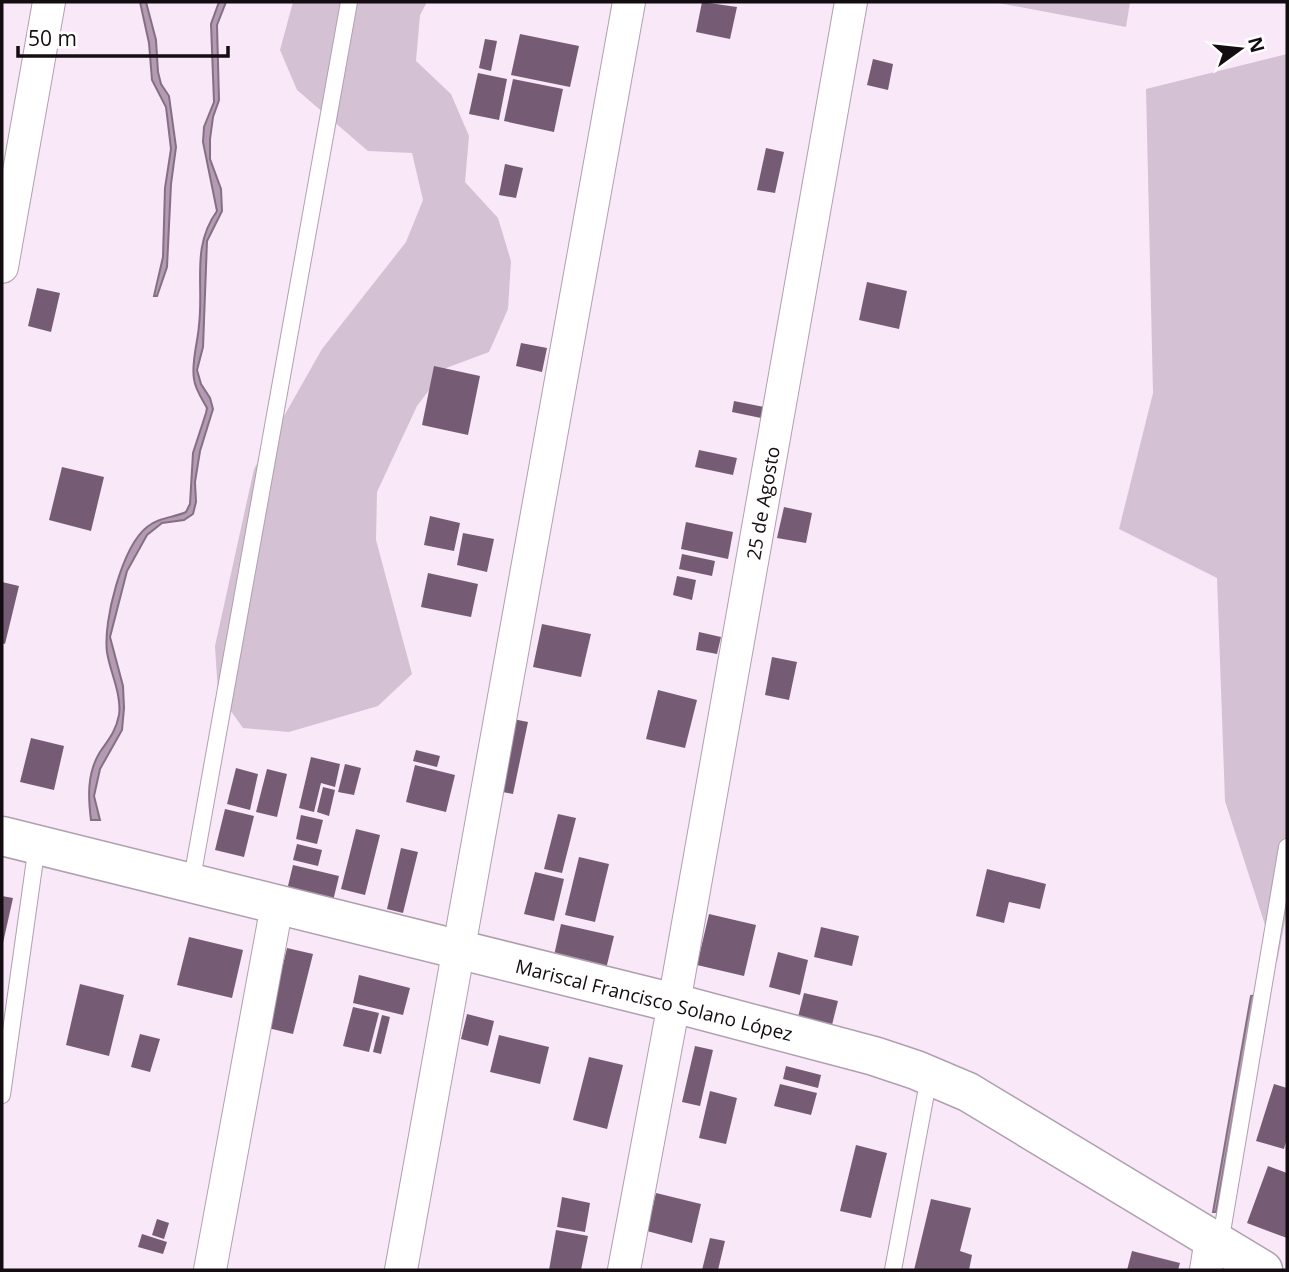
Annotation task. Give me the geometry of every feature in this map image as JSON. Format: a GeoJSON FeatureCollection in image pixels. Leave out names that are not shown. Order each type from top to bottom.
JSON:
{"type":"FeatureCollection","features":[{"type":"Feature","properties":{"kind":"main road","name":"Mariscal Francisco Solano López"},"geometry":{"type":"LineString","coordinates":[[19,840],[674,1003],[874,1056],[930,1075],[968,1092],[1212,1251],[1263,1270]]}},
{"type":"Feature","properties":{"kind":"street"},"geometry":{"type":"LineString","coordinates":[[2,267],[49,2]]}},
{"type":"Feature","properties":{"kind":"street"},"geometry":{"type":"LineString","coordinates":[[401,1270],[629,2]]}},
{"type":"Feature","properties":{"kind":"street","name":"25 de Agosto"},"geometry":{"type":"LineString","coordinates":[[624,1270],[674,1003],[851,2]]}},
{"type":"Feature","properties":{"kind":"street"},"geometry":{"type":"LineString","coordinates":[[210,1270],[277,905]]}},
{"type":"Feature","properties":{"kind":"lane"},"geometry":{"type":"LineString","coordinates":[[191,884],[349,2]]}},
{"type":"Feature","properties":{"kind":"lane"},"geometry":{"type":"LineString","coordinates":[[2,1095],[19,840]]}},
{"type":"Feature","properties":{"kind":"lane"},"geometry":{"type":"LineString","coordinates":[[1212,1251],[1287,847]]}},
{"type":"Feature","properties":{"kind":"lane"},"geometry":{"type":"LineString","coordinates":[[893,1270],[930,1075]]}},
{"type":"Feature","properties":{"kind":"shaded area"},"geometry":{"type":"Polygon","coordinates":[[[140,2],[146,2],[156,40],[158,72],[161,84],[169,96],[176,147],[171,184],[167,267],[157,296],[154,296],[163,257],[165,188],[171,149],[166,107],[152,80],[149,43],[140,2]]]}},
{"type":"Feature","properties":{"kind":"shaded area"},"geometry":{"type":"Polygon","coordinates":[[[219,2],[226,2],[217,25],[219,100],[213,117],[210,159],[221,189],[222,211],[207,241],[203,347],[197,370],[213,409],[200,451],[193,514],[184,520],[162,523],[147,535],[127,571],[110,637],[123,686],[122,730],[100,769],[94,796],[100,820],[91,820],[89,794],[93,768],[114,730],[119,715],[119,700],[107,652],[108,622],[116,585],[130,551],[147,527],[156,521],[186,512],[190,504],[193,453],[207,408],[196,386],[193,366],[200,310],[201,252],[209,225],[217,211],[203,142],[204,127],[214,102],[211,24],[219,2]]]}},
{"type":"Feature","properties":{"kind":"shaded area"},"geometry":{"type":"Polygon","coordinates":[[[293,2],[427,2],[420,15],[416,61],[451,94],[469,136],[465,182],[498,218],[511,261],[508,309],[489,352],[446,368],[417,406],[377,492],[376,540],[412,674],[378,706],[289,732],[243,728],[218,693],[215,646],[254,469],[322,349],[406,242],[423,200],[412,153],[368,151],[297,90],[280,50],[293,2]]]}},
{"type":"Feature","properties":{"kind":"shaded area"},"geometry":{"type":"Polygon","coordinates":[[[993,2],[1130,2],[1126,27],[993,2]]]}},
{"type":"Feature","properties":{"kind":"shaded area"},"geometry":{"type":"Polygon","coordinates":[[[1287,54],[1287,911],[1277,962],[1225,801],[1217,578],[1119,529],[1153,393],[1146,89],[1287,54]]]}},
{"type":"Feature","properties":{"kind":"shaded area"},"geometry":{"type":"Polygon","coordinates":[[[1255,995],[1216,1212],[1213,1212],[1251,996],[1255,995]]]}},
{"type":"Feature","properties":{"kind":"building"},"geometry":{"type":"Polygon","coordinates":[[[702,2],[737,7],[730,39],[696,32],[702,2]]]}},
{"type":"Feature","properties":{"kind":"building"},"geometry":{"type":"Polygon","coordinates":[[[520,34],[579,46],[570,87],[511,75],[520,34]]]}},
{"type":"Feature","properties":{"kind":"building"},"geometry":{"type":"Polygon","coordinates":[[[485,39],[497,41],[491,71],[479,68],[485,39]]]}},
{"type":"Feature","properties":{"kind":"building"},"geometry":{"type":"Polygon","coordinates":[[[873,59],[893,64],[888,90],[867,85],[873,59]]]}},
{"type":"Feature","properties":{"kind":"building"},"geometry":{"type":"Polygon","coordinates":[[[478,73],[507,79],[499,120],[469,114],[478,73]]]}},
{"type":"Feature","properties":{"kind":"building"},"geometry":{"type":"Polygon","coordinates":[[[513,79],[563,89],[554,132],[504,121],[513,79]]]}},
{"type":"Feature","properties":{"kind":"building"},"geometry":{"type":"Polygon","coordinates":[[[766,148],[784,152],[775,193],[757,190],[766,148]]]}},
{"type":"Feature","properties":{"kind":"building"},"geometry":{"type":"Polygon","coordinates":[[[505,164],[523,168],[516,198],[499,195],[505,164]]]}},
{"type":"Feature","properties":{"kind":"building"},"geometry":{"type":"Polygon","coordinates":[[[867,282],[907,291],[899,329],[859,320],[867,282]]]}},
{"type":"Feature","properties":{"kind":"building"},"geometry":{"type":"Polygon","coordinates":[[[37,288],[60,293],[51,332],[28,326],[37,288]]]}},
{"type":"Feature","properties":{"kind":"building"},"geometry":{"type":"Polygon","coordinates":[[[521,343],[547,348],[542,372],[516,366],[521,343]]]}},
{"type":"Feature","properties":{"kind":"building"},"geometry":{"type":"Polygon","coordinates":[[[434,366],[480,376],[468,435],[422,425],[434,366]]]}},
{"type":"Feature","properties":{"kind":"building"},"geometry":{"type":"Polygon","coordinates":[[[734,401],[764,407],[761,418],[732,412],[734,401]]]}},
{"type":"Feature","properties":{"kind":"building"},"geometry":{"type":"Polygon","coordinates":[[[699,450],[737,458],[733,475],[695,467],[699,450]]]}},
{"type":"Feature","properties":{"kind":"building"},"geometry":{"type":"Polygon","coordinates":[[[62,467],[104,477],[91,531],[49,520],[62,467]]]}},
{"type":"Feature","properties":{"kind":"building"},"geometry":{"type":"Polygon","coordinates":[[[784,507],[812,513],[806,543],[777,538],[784,507]]]}},
{"type":"Feature","properties":{"kind":"building"},"geometry":{"type":"Polygon","coordinates":[[[430,516],[460,523],[454,551],[424,545],[430,516]]]}},
{"type":"Feature","properties":{"kind":"building"},"geometry":{"type":"Polygon","coordinates":[[[686,522],[733,532],[728,559],[681,549],[686,522]]]}},
{"type":"Feature","properties":{"kind":"building"},"geometry":{"type":"Polygon","coordinates":[[[463,533],[494,539],[487,572],[457,565],[463,533]]]}},
{"type":"Feature","properties":{"kind":"building"},"geometry":{"type":"Polygon","coordinates":[[[682,554],[715,561],[712,576],[679,569],[682,554]]]}},
{"type":"Feature","properties":{"kind":"building"},"geometry":{"type":"Polygon","coordinates":[[[428,573],[478,584],[471,617],[421,607],[428,573]]]}},
{"type":"Feature","properties":{"kind":"building"},"geometry":{"type":"Polygon","coordinates":[[[677,576],[696,580],[692,600],[673,595],[677,576]]]}},
{"type":"Feature","properties":{"kind":"building"},"geometry":{"type":"Polygon","coordinates":[[[2,582],[19,586],[5,644],[2,643],[2,582]]]}},
{"type":"Feature","properties":{"kind":"building"},"geometry":{"type":"Polygon","coordinates":[[[542,624],[591,634],[581,677],[533,667],[542,624]]]}},
{"type":"Feature","properties":{"kind":"building"},"geometry":{"type":"Polygon","coordinates":[[[699,632],[721,637],[717,654],[696,650],[699,632]]]}},
{"type":"Feature","properties":{"kind":"building"},"geometry":{"type":"Polygon","coordinates":[[[772,657],[797,662],[789,700],[765,695],[772,657]]]}},
{"type":"Feature","properties":{"kind":"building"},"geometry":{"type":"Polygon","coordinates":[[[658,690],[697,700],[685,748],[646,739],[658,690]]]}},
{"type":"Feature","properties":{"kind":"building"},"geometry":{"type":"Polygon","coordinates":[[[508,718],[528,722],[513,794],[493,790],[508,718]]]}},
{"type":"Feature","properties":{"kind":"building"},"geometry":{"type":"Polygon","coordinates":[[[31,738],[64,746],[54,790],[20,782],[31,738]]]}},
{"type":"Feature","properties":{"kind":"building"},"geometry":{"type":"Polygon","coordinates":[[[416,750],[440,756],[437,767],[413,761],[416,750]]]}},
{"type":"Feature","properties":{"kind":"building"},"geometry":{"type":"Polygon","coordinates":[[[311,757],[340,764],[335,787],[321,783],[314,812],[299,808],[311,757]]]}},
{"type":"Feature","properties":{"kind":"building"},"geometry":{"type":"Polygon","coordinates":[[[345,764],[361,768],[354,795],[338,792],[345,764]]]}},
{"type":"Feature","properties":{"kind":"building"},"geometry":{"type":"Polygon","coordinates":[[[415,765],[455,775],[446,812],[406,802],[415,765]]]}},
{"type":"Feature","properties":{"kind":"building"},"geometry":{"type":"Polygon","coordinates":[[[236,768],[258,774],[250,810],[227,804],[236,768]]]}},
{"type":"Feature","properties":{"kind":"building"},"geometry":{"type":"Polygon","coordinates":[[[267,769],[287,774],[277,817],[256,812],[267,769]]]}},
{"type":"Feature","properties":{"kind":"building"},"geometry":{"type":"Polygon","coordinates":[[[323,787],[335,790],[329,816],[317,812],[323,787]]]}},
{"type":"Feature","properties":{"kind":"building"},"geometry":{"type":"Polygon","coordinates":[[[225,809],[254,816],[244,857],[215,850],[225,809]]]}},
{"type":"Feature","properties":{"kind":"building"},"geometry":{"type":"Polygon","coordinates":[[[558,814],[576,818],[562,873],[544,869],[558,814]]]}},
{"type":"Feature","properties":{"kind":"building"},"geometry":{"type":"Polygon","coordinates":[[[301,815],[323,820],[317,844],[296,839],[301,815]]]}},
{"type":"Feature","properties":{"kind":"building"},"geometry":{"type":"Polygon","coordinates":[[[356,829],[380,835],[365,895],[341,889],[356,829]]]}},
{"type":"Feature","properties":{"kind":"building"},"geometry":{"type":"Polygon","coordinates":[[[297,844],[322,850],[318,866],[293,860],[297,844]]]}},
{"type":"Feature","properties":{"kind":"building"},"geometry":{"type":"Polygon","coordinates":[[[401,848],[418,852],[403,913],[387,909],[401,848]]]}},
{"type":"Feature","properties":{"kind":"building"},"geometry":{"type":"Polygon","coordinates":[[[579,857],[609,864],[595,922],[565,915],[579,857]]]}},
{"type":"Feature","properties":{"kind":"building"},"geometry":{"type":"Polygon","coordinates":[[[293,865],[339,876],[333,901],[287,890],[293,865]]]}},
{"type":"Feature","properties":{"kind":"building"},"geometry":{"type":"Polygon","coordinates":[[[987,869],[1046,884],[1040,909],[1009,902],[1004,923],[976,916],[987,869]]]}},
{"type":"Feature","properties":{"kind":"building"},"geometry":{"type":"Polygon","coordinates":[[[535,872],[564,879],[554,921],[524,914],[535,872]]]}},
{"type":"Feature","properties":{"kind":"building"},"geometry":{"type":"Polygon","coordinates":[[[2,896],[13,898],[3,943],[2,943],[2,896]]]}},
{"type":"Feature","properties":{"kind":"building"},"geometry":{"type":"Polygon","coordinates":[[[709,914],[756,925],[744,976],[697,965],[709,914]]]}},
{"type":"Feature","properties":{"kind":"building"},"geometry":{"type":"Polygon","coordinates":[[[561,924],[614,936],[605,973],[553,960],[561,924]]]}},
{"type":"Feature","properties":{"kind":"building"},"geometry":{"type":"Polygon","coordinates":[[[821,927],[859,936],[852,966],[814,957],[821,927]]]}},
{"type":"Feature","properties":{"kind":"building"},"geometry":{"type":"Polygon","coordinates":[[[189,937],[243,950],[232,998],[177,985],[189,937]]]}},
{"type":"Feature","properties":{"kind":"building"},"geometry":{"type":"Polygon","coordinates":[[[287,948],[313,954],[293,1034],[268,1028],[287,948]]]}},
{"type":"Feature","properties":{"kind":"building"},"geometry":{"type":"Polygon","coordinates":[[[778,952],[808,960],[800,995],[769,987],[778,952]]]}},
{"type":"Feature","properties":{"kind":"building"},"geometry":{"type":"Polygon","coordinates":[[[359,975],[410,988],[403,1015],[353,1003],[359,975]]]}},
{"type":"Feature","properties":{"kind":"building"},"geometry":{"type":"Polygon","coordinates":[[[80,984],[124,995],[109,1056],[66,1045],[80,984]]]}},
{"type":"Feature","properties":{"kind":"building"},"geometry":{"type":"Polygon","coordinates":[[[804,993],[838,1001],[830,1033],[796,1025],[804,993]]]}},
{"type":"Feature","properties":{"kind":"building"},"geometry":{"type":"Polygon","coordinates":[[[353,1007],[379,1013],[369,1052],[343,1046],[353,1007]]]}},
{"type":"Feature","properties":{"kind":"building"},"geometry":{"type":"Polygon","coordinates":[[[467,1014],[494,1021],[488,1046],[461,1039],[467,1014]]]}},
{"type":"Feature","properties":{"kind":"building"},"geometry":{"type":"Polygon","coordinates":[[[382,1015],[390,1017],[381,1054],[373,1052],[382,1015]]]}},
{"type":"Feature","properties":{"kind":"building"},"geometry":{"type":"Polygon","coordinates":[[[140,1034],[160,1039],[150,1072],[131,1067],[140,1034]]]}},
{"type":"Feature","properties":{"kind":"building"},"geometry":{"type":"Polygon","coordinates":[[[499,1035],[549,1047],[540,1084],[490,1072],[499,1035]]]}},
{"type":"Feature","properties":{"kind":"building"},"geometry":{"type":"Polygon","coordinates":[[[695,1046],[713,1050],[700,1106],[682,1102],[695,1046]]]}},
{"type":"Feature","properties":{"kind":"building"},"geometry":{"type":"Polygon","coordinates":[[[589,1057],[623,1065],[607,1129],[573,1120],[589,1057]]]}},
{"type":"Feature","properties":{"kind":"building"},"geometry":{"type":"Polygon","coordinates":[[[786,1066],[821,1075],[818,1088],[783,1079],[786,1066]]]}},
{"type":"Feature","properties":{"kind":"building"},"geometry":{"type":"Polygon","coordinates":[[[780,1084],[817,1093],[811,1115],[774,1106],[780,1084]]]}},
{"type":"Feature","properties":{"kind":"building"},"geometry":{"type":"Polygon","coordinates":[[[1274,1084],[1287,1088],[1287,1138],[1284,1149],[1256,1141],[1274,1084]]]}},
{"type":"Feature","properties":{"kind":"building"},"geometry":{"type":"Polygon","coordinates":[[[710,1091],[737,1098],[726,1144],[699,1138],[710,1091]]]}},
{"type":"Feature","properties":{"kind":"building"},"geometry":{"type":"Polygon","coordinates":[[[856,1145],[887,1153],[871,1218],[840,1211],[856,1145]]]}},
{"type":"Feature","properties":{"kind":"building"},"geometry":{"type":"Polygon","coordinates":[[[1268,1166],[1287,1173],[1287,1238],[1247,1223],[1268,1166]]]}},
{"type":"Feature","properties":{"kind":"building"},"geometry":{"type":"Polygon","coordinates":[[[656,1193],[701,1204],[692,1243],[647,1231],[656,1193]]]}},
{"type":"Feature","properties":{"kind":"building"},"geometry":{"type":"Polygon","coordinates":[[[562,1197],[590,1203],[585,1232],[557,1227],[562,1197]]]}},
{"type":"Feature","properties":{"kind":"building"},"geometry":{"type":"Polygon","coordinates":[[[931,1199],[971,1208],[960,1251],[972,1255],[969,1270],[914,1270],[931,1199]]]}},
{"type":"Feature","properties":{"kind":"building"},"geometry":{"type":"Polygon","coordinates":[[[157,1219],[169,1223],[164,1239],[152,1235],[157,1219]]]}},
{"type":"Feature","properties":{"kind":"building"},"geometry":{"type":"Polygon","coordinates":[[[556,1230],[588,1236],[581,1270],[549,1270],[556,1230]]]}},
{"type":"Feature","properties":{"kind":"building"},"geometry":{"type":"Polygon","coordinates":[[[142,1234],[167,1242],[163,1254],[138,1247],[142,1234]]]}},
{"type":"Feature","properties":{"kind":"building"},"geometry":{"type":"Polygon","coordinates":[[[710,1238],[725,1241],[718,1270],[702,1270],[710,1238]]]}},
{"type":"Feature","properties":{"kind":"building"},"geometry":{"type":"Polygon","coordinates":[[[1132,1251],[1180,1263],[1178,1270],[1127,1270],[1132,1251]]]}}]}
